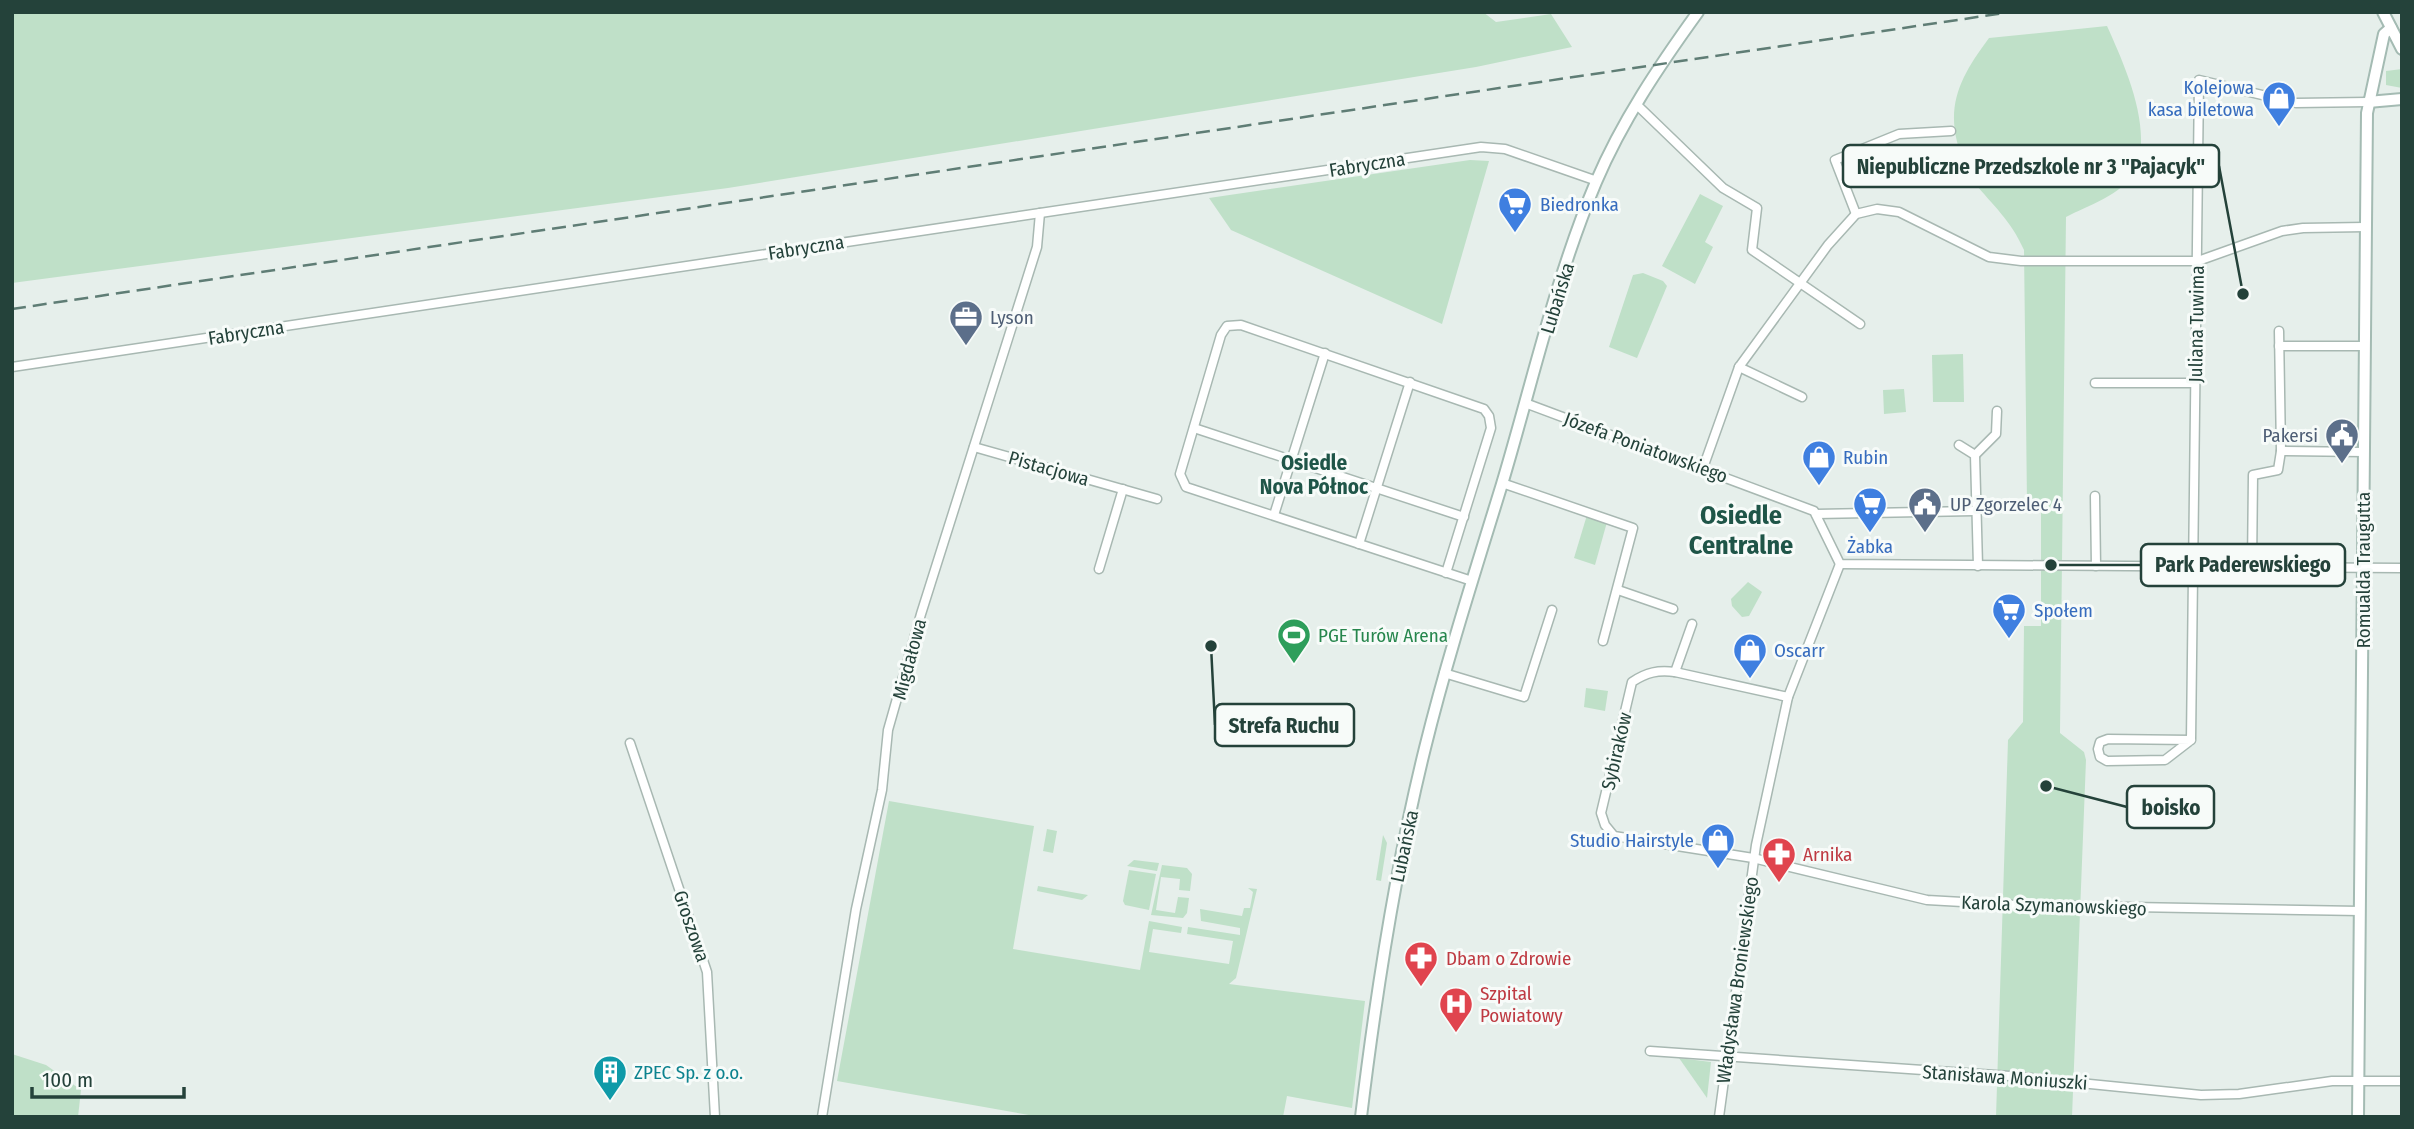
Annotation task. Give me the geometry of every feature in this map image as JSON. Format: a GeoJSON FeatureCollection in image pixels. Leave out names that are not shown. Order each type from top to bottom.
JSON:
{"type":"FeatureCollection","features":[{"type":"Feature","properties":{"kind":"main road"},"geometry":{"type":"LineString","coordinates":[[2383,12],[2396,25],[2402,49]]}},
{"type":"Feature","properties":{"kind":"main road","name":"Lubańska"},"geometry":{"type":"LineString","coordinates":[[1361,1117],[1386,932],[1413,799],[1444,673],[1525,403],[1578,231],[1597,181],[1636,104],[1660,64],[1697,13]]}},
{"type":"Feature","properties":{"kind":"main road","name":"Romualda Traugutta"},"geometry":{"type":"LineString","coordinates":[[2358,1117],[2368,102],[2384,34],[2396,25]]}},
{"type":"Feature","properties":{"kind":"main road"},"geometry":{"type":"LineString","coordinates":[[2368,102],[2402,99]]}},
{"type":"Feature","properties":{"kind":"street","name":"Juliana Tuwima"},"geometry":{"type":"LineString","coordinates":[[2191,740],[2199,80],[2296,103],[2368,102]]}},
{"type":"Feature","properties":{"kind":"street"},"geometry":{"type":"LineString","coordinates":[[1636,104],[1723,188],[1757,208],[1752,250],[1860,324]]}},
{"type":"Feature","properties":{"kind":"street"},"geometry":{"type":"LineString","coordinates":[[1856,215],[1835,160],[1899,134],[1951,131]]}},
{"type":"Feature","properties":{"kind":"street","name":"Fabryczna"},"geometry":{"type":"LineString","coordinates":[[12,367],[1481,147],[1505,149],[1597,181]]}},
{"type":"Feature","properties":{"kind":"street"},"geometry":{"type":"LineString","coordinates":[[1703,468],[1739,367],[1840,230],[1856,215],[1877,209],[1899,212],[1998,260],[2197,261],[2282,231],[2365,227]]}},
{"type":"Feature","properties":{"kind":"street","name":"Migdałowa"},"geometry":{"type":"LineString","coordinates":[[822,1117],[856,909],[882,790],[888,730],[1037,247],[1040,213]]}},
{"type":"Feature","properties":{"kind":"street"},"geometry":{"type":"LineString","coordinates":[[1446,573],[1491,428],[1489,416],[1480,405],[1241,325],[1227,326],[1220,335],[1180,474],[1183,484],[1190,489],[1274,515],[1359,544],[1446,573],[1472,581]]}},
{"type":"Feature","properties":{"kind":"street"},"geometry":{"type":"LineString","coordinates":[[2252,567],[2253,475],[2278,470],[2281,451],[2279,331]]}},
{"type":"Feature","properties":{"kind":"street"},"geometry":{"type":"LineString","coordinates":[[2279,346],[2365,346]]}},
{"type":"Feature","properties":{"kind":"street"},"geometry":{"type":"LineString","coordinates":[[1274,515],[1325,353]]}},
{"type":"Feature","properties":{"kind":"street"},"geometry":{"type":"LineString","coordinates":[[1739,367],[1802,397]]}},
{"type":"Feature","properties":{"kind":"street"},"geometry":{"type":"LineString","coordinates":[[1359,544],[1410,382]]}},
{"type":"Feature","properties":{"kind":"street"},"geometry":{"type":"LineString","coordinates":[[2095,383],[2195,383]]}},
{"type":"Feature","properties":{"kind":"street","name":"Józefa Poniatowskiego"},"geometry":{"type":"LineString","coordinates":[[1525,403],[1703,468],[1816,514]]}},
{"type":"Feature","properties":{"kind":"street"},"geometry":{"type":"LineString","coordinates":[[1978,566],[1975,455],[1996,434],[1997,411]]}},
{"type":"Feature","properties":{"kind":"street"},"geometry":{"type":"LineString","coordinates":[[1194,428],[1464,517]]}},
{"type":"Feature","properties":{"kind":"street"},"geometry":{"type":"LineString","coordinates":[[1959,445],[1975,455]]}},
{"type":"Feature","properties":{"kind":"street","name":"Pistacjowa"},"geometry":{"type":"LineString","coordinates":[[974,447],[1157,499]]}},
{"type":"Feature","properties":{"kind":"street"},"geometry":{"type":"LineString","coordinates":[[2281,451],[2364,452]]}},
{"type":"Feature","properties":{"kind":"street"},"geometry":{"type":"LineString","coordinates":[[1502,483],[1633,528],[1603,641]]}},
{"type":"Feature","properties":{"kind":"street"},"geometry":{"type":"LineString","coordinates":[[1100,569],[1123,489]]}},
{"type":"Feature","properties":{"kind":"street"},"geometry":{"type":"LineString","coordinates":[[2095,496],[2096,566]]}},
{"type":"Feature","properties":{"kind":"street"},"geometry":{"type":"LineString","coordinates":[[1975,511],[1816,514],[1840,564],[2402,568]]}},
{"type":"Feature","properties":{"kind":"street","name":"Władysława Broniewskiego"},"geometry":{"type":"LineString","coordinates":[[1720,1117],[1725,1057],[1753,858],[1788,697],[1840,564]]}},
{"type":"Feature","properties":{"kind":"street"},"geometry":{"type":"LineString","coordinates":[[1618,590],[1673,608]]}},
{"type":"Feature","properties":{"kind":"street"},"geometry":{"type":"LineString","coordinates":[[1444,673],[1524,697],[1552,610]]}},
{"type":"Feature","properties":{"kind":"street"},"geometry":{"type":"LineString","coordinates":[[1675,672],[1692,624]]}},
{"type":"Feature","properties":{"kind":"street","name":"Sybiraków"},"geometry":{"type":"LineString","coordinates":[[1753,858],[1614,836],[1605,825],[1601,813],[1632,682],[1649,672],[1675,672],[1788,697]]}},
{"type":"Feature","properties":{"kind":"street"},"geometry":{"type":"LineString","coordinates":[[2108,739],[2191,740],[2165,761],[2107,761],[2100,757],[2098,750],[2100,742],[2108,739]]}},
{"type":"Feature","properties":{"kind":"street","name":"Groszowa"},"geometry":{"type":"LineString","coordinates":[[630,743],[707,972],[715,1117]]}},
{"type":"Feature","properties":{"kind":"street","name":"Karola Szymanowskiego"},"geometry":{"type":"LineString","coordinates":[[1753,858],[1927,900],[2042,906],[2360,911]]}},
{"type":"Feature","properties":{"kind":"street","name":"Stanisława Moniuszki"},"geometry":{"type":"LineString","coordinates":[[1650,1051],[2078,1082],[2201,1095],[2239,1094],[2295,1085],[2359,1080],[2402,1081]]}},
{"type":"Feature","properties":{"kind":"green space"},"geometry":{"type":"Polygon","coordinates":[[[12,12],[1483,12],[1496,22],[1551,14],[1572,47],[1476,67],[728,188],[12,283],[12,12]]]}},
{"type":"Feature","properties":{"kind":"green space"},"geometry":{"type":"Polygon","coordinates":[[[2107,26],[2129,78],[2141,137],[2140,156],[2128,180],[2103,199],[2066,217],[2060,733],[2084,752],[2086,760],[2072,1117],[1996,1117],[2008,740],[2023,722],[2024,626],[2041,626],[2041,504],[2027,503],[2024,250],[2007,221],[1970,175],[1957,139],[1955,108],[1963,80],[1989,38],[2107,26]]]}},
{"type":"Feature","properties":{"kind":"green space"},"geometry":{"type":"Polygon","coordinates":[[[2402,69],[2402,88],[2386,85],[2386,71],[2402,69]]]}},
{"type":"Feature","properties":{"kind":"green space"},"geometry":{"type":"Polygon","coordinates":[[[1470,160],[1489,161],[1442,324],[1231,230],[1209,198],[1470,160]]]}},
{"type":"Feature","properties":{"kind":"green space"},"geometry":{"type":"Polygon","coordinates":[[[1700,194],[1723,206],[1705,242],[1713,247],[1695,284],[1662,266],[1700,194]]]}},
{"type":"Feature","properties":{"kind":"green space"},"geometry":{"type":"Polygon","coordinates":[[[1643,273],[1663,281],[1667,286],[1637,358],[1609,347],[1633,275],[1643,273]]]}},
{"type":"Feature","properties":{"kind":"green space"},"geometry":{"type":"Polygon","coordinates":[[[1963,354],[1964,402],[1933,402],[1932,355],[1963,354]]]}},
{"type":"Feature","properties":{"kind":"green space"},"geometry":{"type":"Polygon","coordinates":[[[1904,389],[1906,412],[1884,414],[1883,390],[1904,389]]]}},
{"type":"Feature","properties":{"kind":"green space"},"geometry":{"type":"Polygon","coordinates":[[[1587,515],[1607,522],[1595,565],[1574,558],[1587,515]]]}},
{"type":"Feature","properties":{"kind":"green space"},"geometry":{"type":"Polygon","coordinates":[[[1748,582],[1762,592],[1749,616],[1742,617],[1732,606],[1731,599],[1748,582]]]}},
{"type":"Feature","properties":{"kind":"green space"},"geometry":{"type":"Polygon","coordinates":[[[1586,688],[1608,691],[1605,711],[1584,707],[1586,688]]]}},
{"type":"Feature","properties":{"kind":"green space"},"geometry":{"type":"Polygon","coordinates":[[[889,801],[1034,826],[1013,949],[1140,970],[1149,921],[1182,927],[1181,933],[1153,929],[1149,952],[1229,964],[1233,941],[1187,934],[1188,927],[1240,935],[1240,928],[1201,921],[1200,909],[1242,916],[1244,908],[1250,908],[1253,892],[1248,888],[1257,889],[1236,978],[1229,984],[1365,1001],[1352,1108],[1287,1096],[1283,1117],[1040,1117],[837,1081],[889,801]]]}},
{"type":"Feature","properties":{"kind":"green space"},"geometry":{"type":"Polygon","coordinates":[[[1047,829],[1057,831],[1053,853],[1043,851],[1047,829]]]}},
{"type":"Feature","properties":{"kind":"green space"},"geometry":{"type":"Polygon","coordinates":[[[1383,835],[1387,843],[1381,881],[1376,880],[1383,835]]]}},
{"type":"Feature","properties":{"kind":"green space"},"geometry":{"type":"Polygon","coordinates":[[[1134,860],[1159,863],[1157,871],[1127,866],[1134,860]]]}},
{"type":"Feature","properties":{"kind":"green space"},"geometry":{"type":"Polygon","coordinates":[[[1162,865],[1187,868],[1192,874],[1190,891],[1179,890],[1180,879],[1161,877],[1156,910],[1175,913],[1178,897],[1189,898],[1187,913],[1183,918],[1151,915],[1162,865]]]}},
{"type":"Feature","properties":{"kind":"green space"},"geometry":{"type":"Polygon","coordinates":[[[1129,870],[1156,874],[1149,910],[1125,905],[1123,901],[1129,870]]]}},
{"type":"Feature","properties":{"kind":"green space"},"geometry":{"type":"Polygon","coordinates":[[[1038,886],[1088,895],[1082,900],[1037,891],[1038,886]]]}},
{"type":"Feature","properties":{"kind":"green space"},"geometry":{"type":"Polygon","coordinates":[[[12,1054],[46,1065],[81,1090],[78,1117],[12,1117],[12,1054]]]}},
{"type":"Feature","properties":{"kind":"green space"},"geometry":{"type":"Polygon","coordinates":[[[1679,1058],[1711,1062],[1707,1098],[1679,1058]]]}},
{"type":"Feature","properties":{"kind":"railway"},"geometry":{"type":"LineString","coordinates":[[12,309],[2011,12]]}},
{"type":"Feature","properties":{"kind":"place","name":"Kolejowa kasa biletowa"},"geometry":{"type":"Point","coordinates":[2279,128]}},
{"type":"Feature","properties":{"kind":"place","name":"Biedronka"},"geometry":{"type":"Point","coordinates":[1515,234]}},
{"type":"Feature","properties":{"kind":"place","name":"Niepubliczne Przedszkole nr 3 \"Pajacyk\""},"geometry":{"type":"Point","coordinates":[2243,294]}},
{"type":"Feature","properties":{"kind":"place","name":"Lyson"},"geometry":{"type":"Point","coordinates":[966,347]}},
{"type":"Feature","properties":{"kind":"place","name":"Pakersi"},"geometry":{"type":"Point","coordinates":[2342,465]}},
{"type":"Feature","properties":{"kind":"place","name":"Rubin"},"geometry":{"type":"Point","coordinates":[1819,487]}},
{"type":"Feature","properties":{"kind":"place","name":"Żabka"},"geometry":{"type":"Point","coordinates":[1870,534]}},
{"type":"Feature","properties":{"kind":"place","name":"UP Zgorzelec 4"},"geometry":{"type":"Point","coordinates":[1925,534]}},
{"type":"Feature","properties":{"kind":"place","name":"Park Paderewskiego"},"geometry":{"type":"Point","coordinates":[2051,565]}},
{"type":"Feature","properties":{"kind":"place","name":"Społem"},"geometry":{"type":"Point","coordinates":[2009,640]}},
{"type":"Feature","properties":{"kind":"place","name":"Strefa Ruchu"},"geometry":{"type":"Point","coordinates":[1211,646]}},
{"type":"Feature","properties":{"kind":"place","name":"PGE Turów Arena"},"geometry":{"type":"Point","coordinates":[1294,665]}},
{"type":"Feature","properties":{"kind":"place","name":"Oscarr"},"geometry":{"type":"Point","coordinates":[1750,680]}},
{"type":"Feature","properties":{"kind":"place","name":"boisko"},"geometry":{"type":"Point","coordinates":[2046,786]}},
{"type":"Feature","properties":{"kind":"place","name":"Studio Hairstyle"},"geometry":{"type":"Point","coordinates":[1718,870]}},
{"type":"Feature","properties":{"kind":"place","name":"Arnika"},"geometry":{"type":"Point","coordinates":[1779,884]}},
{"type":"Feature","properties":{"kind":"place","name":"Dbam o Zdrowie"},"geometry":{"type":"Point","coordinates":[1421,988]}},
{"type":"Feature","properties":{"kind":"place","name":"Szpital Powiatowy"},"geometry":{"type":"Point","coordinates":[1456,1034]}},
{"type":"Feature","properties":{"kind":"place","name":"ZPEC Sp. z o.o."},"geometry":{"type":"Point","coordinates":[610,1102]}},
{"type":"Feature","properties":{"kind":"district","name":"Osiedle Nova Północ"},"geometry":{"type":"Point","coordinates":[1314,475]}},
{"type":"Feature","properties":{"kind":"district","name":"Osiedle Centralne"},"geometry":{"type":"Point","coordinates":[1741,530]}}]}
